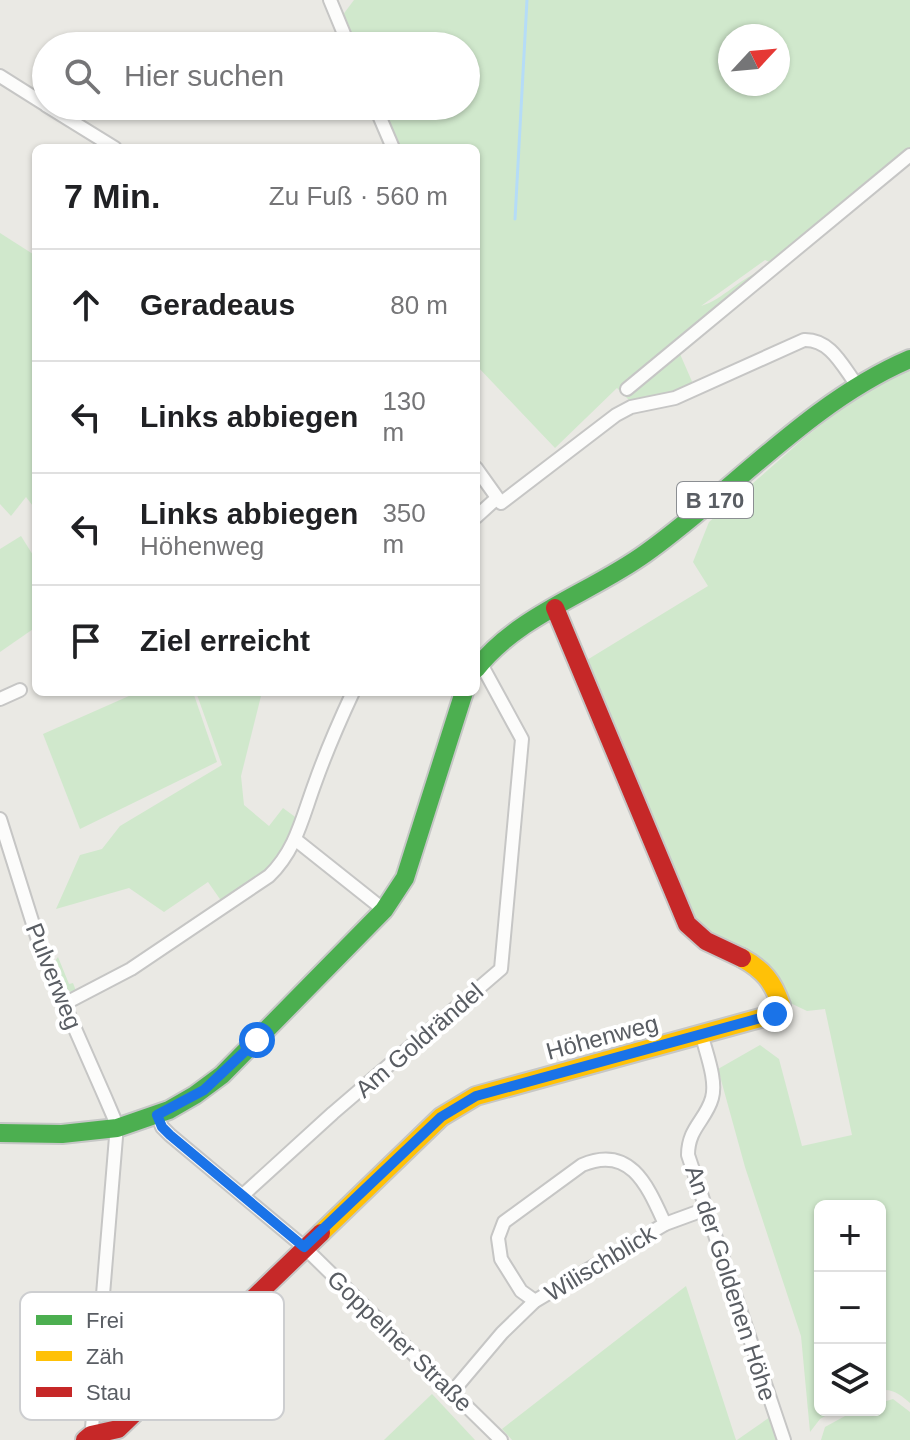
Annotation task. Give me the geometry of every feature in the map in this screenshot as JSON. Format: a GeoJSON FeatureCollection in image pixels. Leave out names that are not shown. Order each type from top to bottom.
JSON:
{"type":"FeatureCollection","features":[{"type":"Feature","properties":{"kind":"street"},"geometry":{"type":"LineString","coordinates":[[330,0],[343,32]]}},
{"type":"Feature","properties":{"kind":"street"},"geometry":{"type":"LineString","coordinates":[[0,76],[32,96]]}},
{"type":"Feature","properties":{"kind":"street"},"geometry":{"type":"LineString","coordinates":[[70,120],[109,144]]}},
{"type":"Feature","properties":{"kind":"street"},"geometry":{"type":"LineString","coordinates":[[381,120],[391,144]]}},
{"type":"Feature","properties":{"kind":"street"},"geometry":{"type":"LineString","coordinates":[[627,389],[910,155]]}},
{"type":"Feature","properties":{"kind":"street"},"geometry":{"type":"LineString","coordinates":[[480,474],[501,503],[616,415],[631,407],[675,398],[804,340],[816,339],[827,345],[856,384]]}},
{"type":"Feature","properties":{"kind":"street","name":"B 170"},"geometry":{"type":"LineString","coordinates":[[480,663],[489,651],[508,636],[622,569],[700,512],[856,384],[910,359]]}},
{"type":"Feature","properties":{"kind":"street"},"geometry":{"type":"LineString","coordinates":[[480,513],[497,498]]}},
{"type":"Feature","properties":{"kind":"street","name":"Höhenweg"},"geometry":{"type":"LineString","coordinates":[[258,1292],[457,1105],[476,1096],[775,1014],[781,1005],[773,983],[763,971],[698,936],[687,924],[555,608]]}},
{"type":"Feature","properties":{"kind":"street","name":"Am Goldrändel"},"geometry":{"type":"LineString","coordinates":[[243,1195],[501,969],[522,739],[480,669]]}},
{"type":"Feature","properties":{"kind":"street"},"geometry":{"type":"LineString","coordinates":[[0,699],[20,690]]}},
{"type":"Feature","properties":{"kind":"street"},"geometry":{"type":"LineString","coordinates":[[64,1004],[122,975],[176,941],[281,865],[296,840],[320,769],[351,696]]}},
{"type":"Feature","properties":{"kind":"street"},"geometry":{"type":"LineString","coordinates":[[0,1133],[73,1135],[115,1130],[189,1099],[222,1075],[384,910],[405,878],[463,696]]}},
{"type":"Feature","properties":{"kind":"street","name":"Pulverweg"},"geometry":{"type":"LineString","coordinates":[[0,819],[17,867],[31,925],[109,1108],[115,1130]]}},
{"type":"Feature","properties":{"kind":"street"},"geometry":{"type":"LineString","coordinates":[[296,840],[384,910]]}},
{"type":"Feature","properties":{"kind":"street","name":"An der Goldenen Höhe"},"geometry":{"type":"LineString","coordinates":[[702,1036],[713,1089],[712,1099],[690,1134],[688,1155],[784,1440]]}},
{"type":"Feature","properties":{"kind":"street","name":"Goppelner Straße"},"geometry":{"type":"LineString","coordinates":[[157,1115],[170,1135],[304,1247],[501,1440]]}},
{"type":"Feature","properties":{"kind":"street"},"geometry":{"type":"LineString","coordinates":[[101,1292],[115,1130]]}},
{"type":"Feature","properties":{"kind":"street","name":"Wilischblick"},"geometry":{"type":"LineString","coordinates":[[535,1301],[521,1291],[501,1259],[498,1238],[504,1222],[582,1165],[596,1159],[624,1163],[638,1174],[665,1224]]}},
{"type":"Feature","properties":{"kind":"street","name":"Wilischblick"},"geometry":{"type":"LineString","coordinates":[[453,1391],[502,1333],[535,1301],[665,1224],[706,1209]]}},
{"type":"Feature","properties":{"kind":"street","name":"Höhenweg"},"geometry":{"type":"LineString","coordinates":[[89,1438],[118,1429],[127,1420]]}},
{"type":"Feature","properties":{"kind":"green space"},"geometry":{"type":"Polygon","coordinates":[[[354,0],[910,0],[910,153],[774,264],[765,260],[701,306],[758,272],[767,270],[771,275],[680,354],[694,386],[630,401],[617,388],[555,448],[480,369],[480,144],[398,144],[388,120],[480,120],[480,32],[349,32],[342,16],[354,0]]]}},
{"type":"Feature","properties":{"kind":"green space"},"geometry":{"type":"Polygon","coordinates":[[[0,233],[32,253],[32,505],[26,497],[11,516],[0,504],[0,233]]]}},
{"type":"Feature","properties":{"kind":"green space"},"geometry":{"type":"Polygon","coordinates":[[[910,370],[910,1403],[886,1390],[886,1200],[814,1200],[814,1416],[825,1416],[810,1432],[801,1336],[745,1167],[718,1069],[760,1045],[779,1059],[802,1146],[852,1135],[825,1009],[807,1011],[784,1000],[775,982],[698,932],[582,663],[708,586],[693,562],[709,522],[863,391],[910,370]]]}},
{"type":"Feature","properties":{"kind":"green space"},"geometry":{"type":"Polygon","coordinates":[[[21,536],[32,554],[32,630],[0,652],[0,549],[21,536]]]}},
{"type":"Feature","properties":{"kind":"green space"},"geometry":{"type":"Polygon","coordinates":[[[129,696],[194,696],[217,762],[80,829],[43,734],[129,696]]]}},
{"type":"Feature","properties":{"kind":"green space"},"geometry":{"type":"Polygon","coordinates":[[[197,696],[261,696],[241,776],[244,805],[269,826],[283,808],[298,819],[277,859],[259,876],[222,902],[208,882],[164,912],[129,888],[56,909],[80,855],[102,849],[120,826],[222,765],[197,696]]]}},
{"type":"Feature","properties":{"kind":"green space"},"geometry":{"type":"Polygon","coordinates":[[[58,957],[69,984],[73,983],[76,991],[71,992],[62,985],[52,965],[58,957]]]}},
{"type":"Feature","properties":{"kind":"green space"},"geometry":{"type":"Polygon","coordinates":[[[686,1286],[736,1440],[512,1440],[502,1429],[686,1286]]]}},
{"type":"Feature","properties":{"kind":"green space"},"geometry":{"type":"Polygon","coordinates":[[[432,1394],[475,1440],[384,1440],[432,1394]]]}},
{"type":"Feature","properties":{"kind":"green space"},"geometry":{"type":"Polygon","coordinates":[[[893,1399],[910,1412],[910,1440],[821,1440],[825,1427],[845,1416],[886,1416],[886,1401],[893,1399]]]}},
{"type":"Feature","properties":{"kind":"green space"},"geometry":{"type":"Polygon","coordinates":[[[770,1417],[778,1440],[737,1440],[770,1417]]]}},
{"type":"Feature","properties":{"kind":"waterway"},"geometry":{"type":"LineString","coordinates":[[515,219],[527,0]]}},
{"type":"Feature","properties":{"kind":"traffic: fast"},"geometry":{"type":"LineString","coordinates":[[480,665],[513,633],[646,553],[839,398],[910,359]]}},
{"type":"Feature","properties":{"kind":"traffic: fast"},"geometry":{"type":"LineString","coordinates":[[0,1133],[62,1134],[117,1128],[169,1110],[222,1075],[384,910],[405,878],[463,696]]}},
{"type":"Feature","properties":{"kind":"traffic: slow"},"geometry":{"type":"LineString","coordinates":[[321,1233],[441,1117],[476,1096],[775,1014],[781,1005],[771,983],[762,972],[742,958]]}},
{"type":"Feature","properties":{"kind":"traffic: jam"},"geometry":{"type":"LineString","coordinates":[[555,608],[687,924],[706,941],[742,958]]}},
{"type":"Feature","properties":{"kind":"traffic: jam"},"geometry":{"type":"LineString","coordinates":[[260,1292],[321,1233]]}},
{"type":"Feature","properties":{"kind":"traffic: jam"},"geometry":{"type":"LineString","coordinates":[[85,1440],[91,1435],[118,1429],[127,1420]]}},
{"type":"Feature","properties":{"kind":"route"},"geometry":{"type":"LineString","coordinates":[[257,1040],[204,1090],[157,1115],[170,1135],[304,1247],[457,1105],[476,1096],[775,1014]]}}]}
